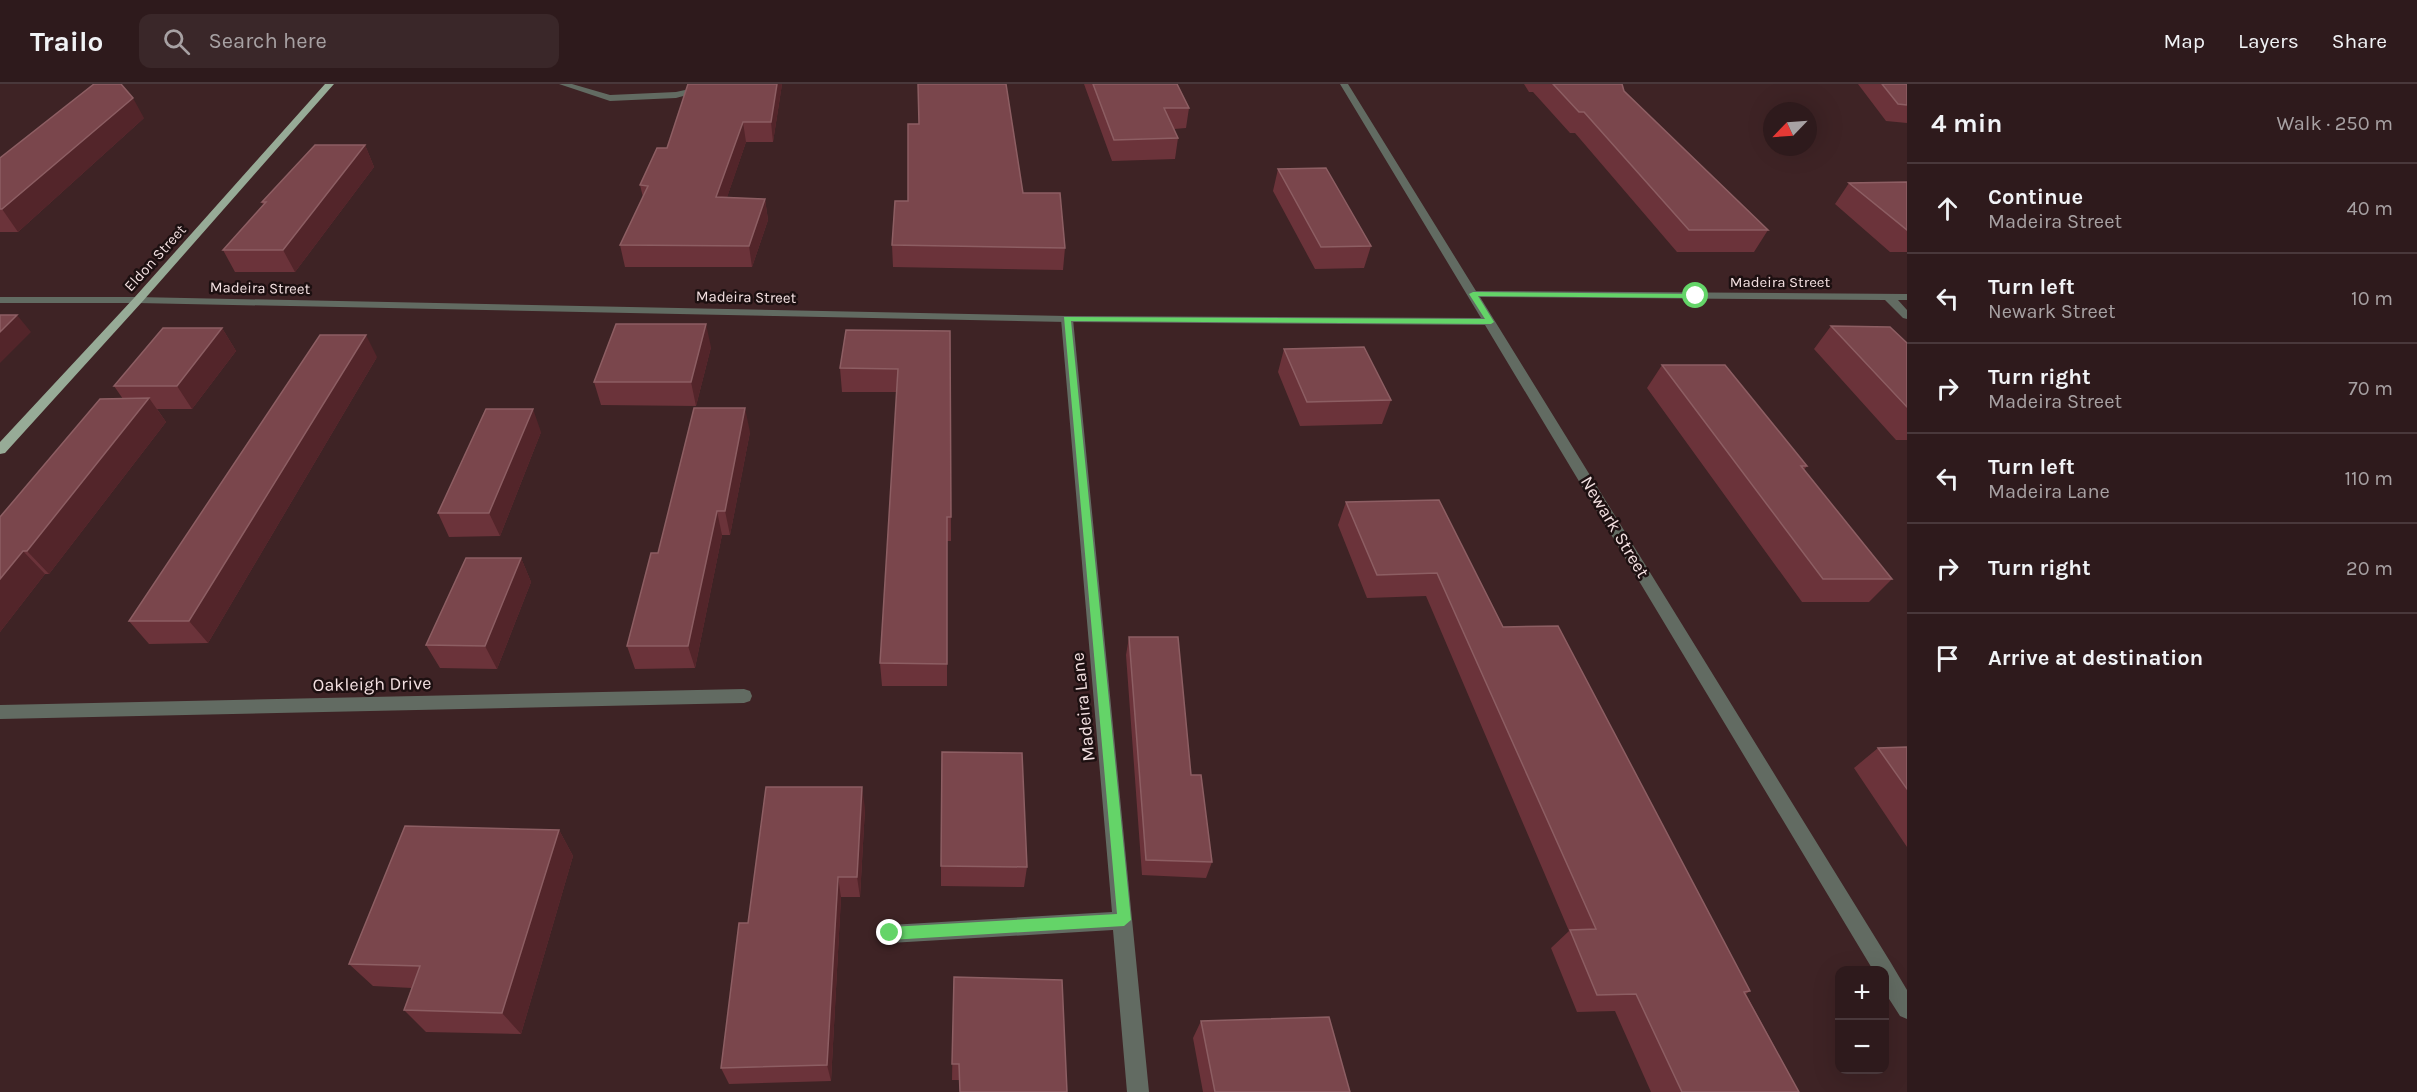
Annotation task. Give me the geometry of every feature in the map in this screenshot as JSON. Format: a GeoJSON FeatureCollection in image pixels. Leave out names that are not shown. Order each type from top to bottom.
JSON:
{"type":"FeatureCollection","features":[{"type":"Feature","properties":{"kind":"main road","name":"Eldon Street"},"geometry":{"type":"LineString","coordinates":[[0,450],[138,300],[330,84]]}},
{"type":"Feature","properties":{"kind":"street"},"geometry":{"type":"LineString","coordinates":[[563,84],[610,98],[676,95],[723,84]]}},
{"type":"Feature","properties":{"kind":"street","name":"Newark Street"},"geometry":{"type":"LineString","coordinates":[[1344,84],[1881,966]]}},
{"type":"Feature","properties":{"kind":"street","name":"Madeira Street"},"geometry":{"type":"LineString","coordinates":[[1473,294],[1907,297]]}},
{"type":"Feature","properties":{"kind":"street"},"geometry":{"type":"LineString","coordinates":[[1888,297],[1907,316]]}},
{"type":"Feature","properties":{"kind":"street","name":"Madeira Street"},"geometry":{"type":"LineString","coordinates":[[0,300],[138,300],[1067,319],[1491,322]]}},
{"type":"Feature","properties":{"kind":"street","name":"Madeira Lane"},"geometry":{"type":"LineString","coordinates":[[1067,319],[1138,1092]]}},
{"type":"Feature","properties":{"kind":"street","name":"Oakleigh Drive"},"geometry":{"type":"LineString","coordinates":[[0,712],[744,696]]}},
{"type":"Feature","properties":{"kind":"street"},"geometry":{"type":"LineString","coordinates":[[890,933],[1124,920]]}},
{"type":"Feature","properties":{"kind":"street","name":"Newark Street"},"geometry":{"type":"LineString","coordinates":[[1889,979],[1907,1009]]}},
{"type":"Feature","properties":{"kind":"building"},"geometry":{"type":"Polygon","coordinates":[[[94,84],[121,84],[133,98],[0,209],[0,158],[94,84]]]}},
{"type":"Feature","properties":{"kind":"building"},"geometry":{"type":"Polygon","coordinates":[[[688,84],[777,84],[771,122],[743,122],[716,197],[765,199],[749,246],[620,245],[648,186],[640,185],[657,148],[667,148],[688,84]]]}},
{"type":"Feature","properties":{"kind":"building"},"geometry":{"type":"Polygon","coordinates":[[[918,84],[1006,84],[1023,193],[1060,193],[1065,248],[892,245],[895,201],[908,201],[908,124],[919,124],[918,84]]]}},
{"type":"Feature","properties":{"kind":"building"},"geometry":{"type":"Polygon","coordinates":[[[1093,84],[1177,84],[1189,108],[1164,108],[1178,138],[1114,140],[1093,84]]]}},
{"type":"Feature","properties":{"kind":"building"},"geometry":{"type":"Polygon","coordinates":[[[1553,84],[1622,84],[1624,91],[1768,230],[1689,230],[1584,112],[1579,112],[1553,84]]]}},
{"type":"Feature","properties":{"kind":"building"},"geometry":{"type":"Polygon","coordinates":[[[1882,84],[1907,84],[1907,105],[1898,104],[1882,84]]]}},
{"type":"Feature","properties":{"kind":"building"},"geometry":{"type":"Polygon","coordinates":[[[315,145],[365,145],[283,250],[223,250],[266,202],[262,202],[315,145]]]}},
{"type":"Feature","properties":{"kind":"building"},"geometry":{"type":"Polygon","coordinates":[[[1326,168],[1371,246],[1321,247],[1278,169],[1326,168]]]}},
{"type":"Feature","properties":{"kind":"building"},"geometry":{"type":"Polygon","coordinates":[[[1907,182],[1907,230],[1849,183],[1907,182]]]}},
{"type":"Feature","properties":{"kind":"building"},"geometry":{"type":"Polygon","coordinates":[[[0,315],[17,315],[0,332],[0,315]]]}},
{"type":"Feature","properties":{"kind":"building"},"geometry":{"type":"Polygon","coordinates":[[[616,324],[706,324],[691,382],[594,382],[616,324]]]}},
{"type":"Feature","properties":{"kind":"building"},"geometry":{"type":"Polygon","coordinates":[[[1831,326],[1890,327],[1907,343],[1907,407],[1831,326]]]}},
{"type":"Feature","properties":{"kind":"building"},"geometry":{"type":"Polygon","coordinates":[[[163,328],[222,328],[177,386],[114,386],[163,328]]]}},
{"type":"Feature","properties":{"kind":"building"},"geometry":{"type":"Polygon","coordinates":[[[846,330],[950,331],[951,517],[947,517],[947,664],[880,663],[898,369],[840,368],[846,330]]]}},
{"type":"Feature","properties":{"kind":"building"},"geometry":{"type":"Polygon","coordinates":[[[320,335],[366,335],[189,621],[129,621],[320,335]]]}},
{"type":"Feature","properties":{"kind":"building"},"geometry":{"type":"Polygon","coordinates":[[[1364,347],[1391,400],[1307,402],[1284,349],[1364,347]]]}},
{"type":"Feature","properties":{"kind":"building"},"geometry":{"type":"Polygon","coordinates":[[[1662,365],[1725,365],[1807,466],[1801,466],[1892,579],[1823,579],[1662,365]]]}},
{"type":"Feature","properties":{"kind":"building"},"geometry":{"type":"Polygon","coordinates":[[[149,398],[27,551],[23,551],[0,579],[0,517],[100,399],[149,398]]]}},
{"type":"Feature","properties":{"kind":"building"},"geometry":{"type":"Polygon","coordinates":[[[694,408],[745,408],[725,511],[717,511],[688,646],[627,646],[651,553],[658,553],[694,408]]]}},
{"type":"Feature","properties":{"kind":"building"},"geometry":{"type":"Polygon","coordinates":[[[486,409],[533,409],[489,513],[438,513],[486,409]]]}},
{"type":"Feature","properties":{"kind":"building"},"geometry":{"type":"Polygon","coordinates":[[[1439,500],[1503,627],[1558,626],[1750,991],[1744,992],[1799,1092],[1682,1092],[1636,994],[1597,995],[1570,930],[1596,929],[1437,573],[1377,575],[1346,502],[1439,500]]]}},
{"type":"Feature","properties":{"kind":"building"},"geometry":{"type":"Polygon","coordinates":[[[466,558],[521,558],[485,646],[426,645],[466,558]]]}},
{"type":"Feature","properties":{"kind":"building"},"geometry":{"type":"Polygon","coordinates":[[[1129,637],[1178,637],[1191,775],[1201,775],[1212,862],[1146,860],[1129,637]]]}},
{"type":"Feature","properties":{"kind":"building"},"geometry":{"type":"Polygon","coordinates":[[[1907,747],[1907,789],[1878,748],[1907,747]]]}},
{"type":"Feature","properties":{"kind":"building"},"geometry":{"type":"Polygon","coordinates":[[[942,752],[1022,753],[1027,867],[941,866],[942,752]]]}},
{"type":"Feature","properties":{"kind":"building"},"geometry":{"type":"Polygon","coordinates":[[[766,787],[862,787],[857,877],[838,877],[827,1065],[721,1068],[739,923],[748,923],[766,787]]]}},
{"type":"Feature","properties":{"kind":"building"},"geometry":{"type":"Polygon","coordinates":[[[405,826],[559,830],[502,1013],[404,1010],[420,966],[349,964],[405,826]]]}},
{"type":"Feature","properties":{"kind":"building"},"geometry":{"type":"Polygon","coordinates":[[[954,977],[1062,980],[1067,1092],[960,1092],[959,1064],[952,1064],[954,977]]]}},
{"type":"Feature","properties":{"kind":"building"},"geometry":{"type":"Polygon","coordinates":[[[1329,1017],[1350,1092],[1215,1092],[1201,1021],[1329,1017]]]}},
{"type":"Feature","properties":{"kind":"route"},"geometry":{"type":"LineString","coordinates":[[890,933],[1124,920],[1067,319],[1491,322],[1473,294],[1696,296]]}}]}
